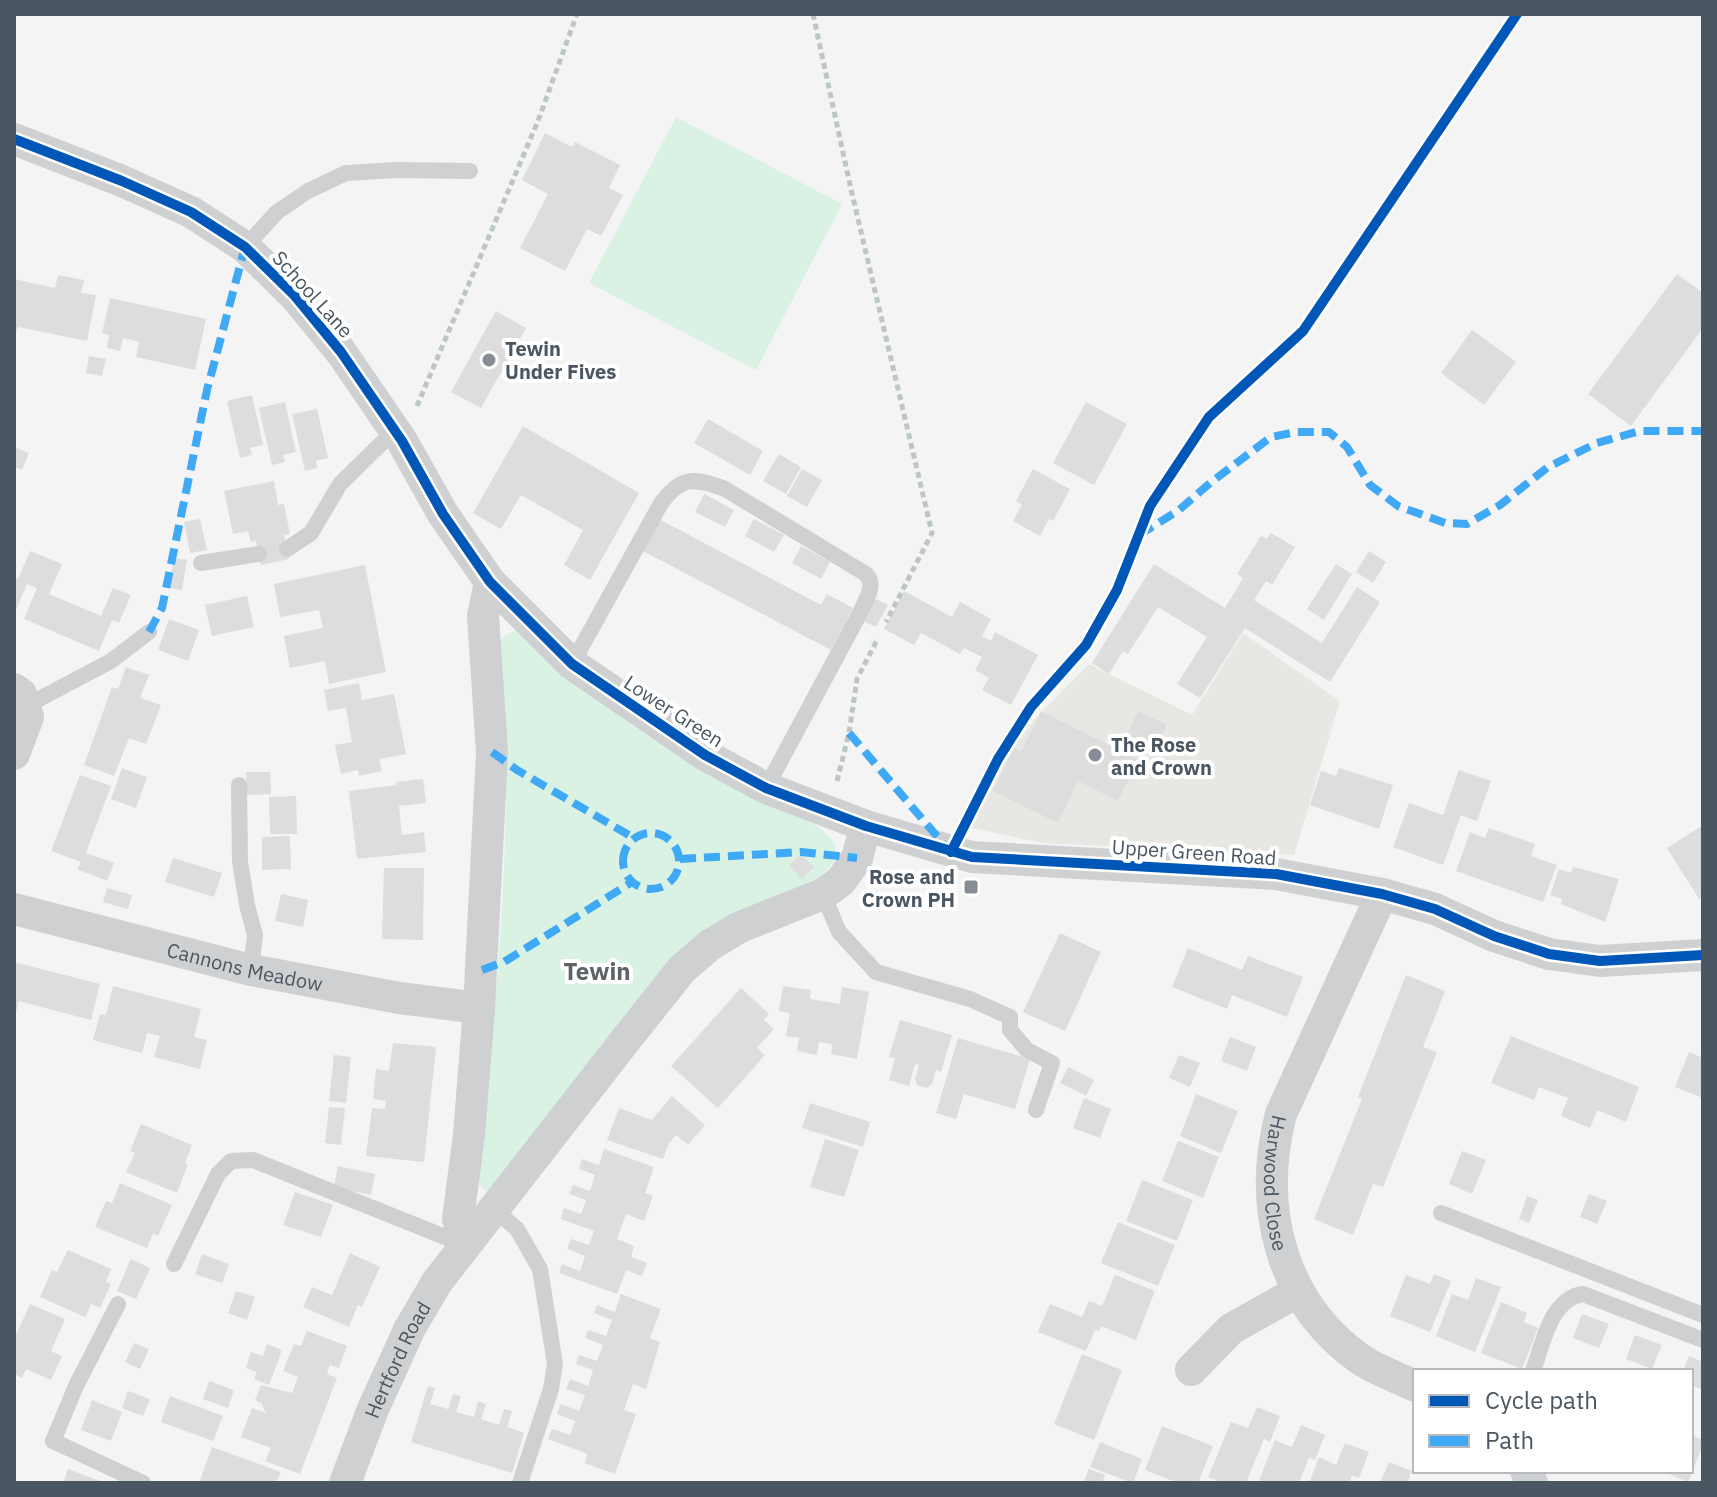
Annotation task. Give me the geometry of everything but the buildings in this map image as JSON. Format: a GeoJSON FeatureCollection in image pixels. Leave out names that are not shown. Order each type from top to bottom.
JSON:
{"type":"FeatureCollection","features":[{"type":"Feature","properties":{"kind":"street","name":"School Lane"},"geometry":{"type":"LineString","coordinates":[[14,139],[191,212],[245,247],[295,296],[341,352],[398,436],[443,514],[490,582]]}},
{"type":"Feature","properties":{"kind":"street","name":"Lower Green"},"geometry":{"type":"LineString","coordinates":[[490,582],[572,664],[705,755],[766,788],[866,826]]}},
{"type":"Feature","properties":{"kind":"street"},"geometry":{"type":"LineString","coordinates":[[465,1245],[458,1219],[469,1135],[479,1008],[492,752],[483,616],[490,582]]}},
{"type":"Feature","properties":{"kind":"street"},"geometry":{"type":"LineString","coordinates":[[14,754],[28,717],[20,698]]}},
{"type":"Feature","properties":{"kind":"street"},"geometry":{"type":"LineString","coordinates":[[465,1245],[682,969],[710,945],[740,927],[823,894],[841,881],[851,869],[866,826]]}},
{"type":"Feature","properties":{"kind":"street","name":"Upper Green Road"},"geometry":{"type":"LineString","coordinates":[[866,826],[972,857],[1276,874],[1382,894],[1435,909],[1494,936],[1549,954],[1600,961],[1703,955]]}},
{"type":"Feature","properties":{"kind":"street","name":"Harwood Close"},"geometry":{"type":"LineString","coordinates":[[1382,894],[1281,1114],[1271,1172],[1273,1209],[1281,1254],[1297,1292],[1329,1331],[1361,1360],[1413,1385]]}},
{"type":"Feature","properties":{"kind":"street","name":"Cannons Meadow"},"geometry":{"type":"LineString","coordinates":[[14,909],[251,970],[399,998],[479,1008]]}},
{"type":"Feature","properties":{"kind":"street","name":"Hertford Road"},"geometry":{"type":"LineString","coordinates":[[345,1483],[373,1409],[410,1328],[437,1282],[465,1245]]}},
{"type":"Feature","properties":{"kind":"street"},"geometry":{"type":"LineString","coordinates":[[1191,1370],[1231,1329],[1297,1292]]}},
{"type":"Feature","properties":{"kind":"lane"},"geometry":{"type":"LineString","coordinates":[[245,247],[277,212],[308,191],[346,173],[470,171]]}},
{"type":"Feature","properties":{"kind":"lane"},"geometry":{"type":"LineString","coordinates":[[287,549],[311,533],[340,484],[398,436]]}},
{"type":"Feature","properties":{"kind":"lane"},"geometry":{"type":"LineString","coordinates":[[572,664],[660,505],[671,489],[688,481],[703,481],[725,489],[866,574],[872,586],[860,613],[766,788]]}},
{"type":"Feature","properties":{"kind":"lane"},"geometry":{"type":"LineString","coordinates":[[201,563],[259,554]]}},
{"type":"Feature","properties":{"kind":"lane"},"geometry":{"type":"LineString","coordinates":[[20,698],[111,661],[149,632]]}},
{"type":"Feature","properties":{"kind":"lane"},"geometry":{"type":"LineString","coordinates":[[239,785],[240,862],[255,935],[251,970]]}},
{"type":"Feature","properties":{"kind":"lane"},"geometry":{"type":"LineString","coordinates":[[823,894],[839,932],[876,972],[970,999],[1010,1017],[1010,1030],[1027,1050],[1052,1063],[1036,1110]]}},
{"type":"Feature","properties":{"kind":"lane"},"geometry":{"type":"LineString","coordinates":[[174,1264],[218,1174],[231,1161],[253,1160],[465,1245]]}},
{"type":"Feature","properties":{"kind":"lane"},"geometry":{"type":"LineString","coordinates":[[495,1210],[517,1229],[540,1269],[555,1364],[551,1389],[520,1483]]}},
{"type":"Feature","properties":{"kind":"lane"},"geometry":{"type":"LineString","coordinates":[[1441,1213],[1703,1315]]}},
{"type":"Feature","properties":{"kind":"lane"},"geometry":{"type":"LineString","coordinates":[[1534,1369],[1557,1308],[1574,1295],[1583,1294],[1703,1340]]}},
{"type":"Feature","properties":{"kind":"lane"},"geometry":{"type":"LineString","coordinates":[[118,1304],[76,1386],[53,1441],[143,1483]]}},
{"type":"Feature","properties":{"kind":"path"},"geometry":{"type":"LineString","coordinates":[[398,436],[538,121],[577,14]]}},
{"type":"Feature","properties":{"kind":"path"},"geometry":{"type":"LineString","coordinates":[[813,14],[853,200],[932,533],[857,679],[849,733],[829,813]]}},
{"type":"Feature","properties":{"kind":"shaded area"},"geometry":{"type":"Polygon","coordinates":[[[1243,633],[1340,701],[1294,855],[1043,843],[971,828],[1011,748],[1043,710],[1089,664],[1192,715],[1243,633]]]}},
{"type":"Feature","properties":{"kind":"green space"},"geometry":{"type":"Polygon","coordinates":[[[676,117],[842,204],[756,370],[589,283],[676,117]]]}},
{"type":"Feature","properties":{"kind":"green space"},"geometry":{"type":"Polygon","coordinates":[[[517,629],[605,705],[650,737],[821,829],[834,844],[835,858],[816,879],[752,908],[742,916],[489,1192],[478,1185],[498,969],[506,815],[500,639],[517,629]]]}},
{"type":"Feature","properties":{"kind":"marked path"},"geometry":{"type":"LineString","coordinates":[[149,632],[162,608],[207,390],[245,247]]}},
{"type":"Feature","properties":{"kind":"marked path"},"geometry":{"type":"LineString","coordinates":[[1139,535],[1179,510],[1271,437],[1296,432],[1329,432],[1347,447],[1370,485],[1398,506],[1445,523],[1467,524],[1500,505],[1548,467],[1597,443],[1640,431],[1703,431]]}},
{"type":"Feature","properties":{"kind":"marked path"},"geometry":{"type":"LineString","coordinates":[[849,733],[947,848]]}},
{"type":"Feature","properties":{"kind":"marked path"},"geometry":{"type":"LineString","coordinates":[[492,752],[517,770],[634,838]]}},
{"type":"Feature","properties":{"kind":"marked path"},"geometry":{"type":"LineString","coordinates":[[651,833],[671,841],[679,861],[671,881],[651,889],[631,881],[623,861],[631,841],[651,833]]}},
{"type":"Feature","properties":{"kind":"marked path"},"geometry":{"type":"LineString","coordinates":[[680,859],[801,852],[857,858]]}},
{"type":"Feature","properties":{"kind":"marked path"},"geometry":{"type":"LineString","coordinates":[[482,970],[504,962],[632,882]]}},
{"type":"Feature","properties":{"kind":"cycle path"},"geometry":{"type":"LineString","coordinates":[[951,852],[998,759],[1031,707],[1086,645],[1117,590],[1150,506],[1209,417],[1303,331],[1517,14]]}},
{"type":"Feature","properties":{"kind":"cycle path"},"geometry":{"type":"LineString","coordinates":[[14,139],[191,212],[245,247],[295,296],[341,352],[402,441],[443,514],[490,582],[572,664],[705,755],[766,788],[866,826],[972,857],[1276,874],[1382,894],[1435,909],[1494,936],[1549,954],[1600,961],[1703,955]]}},
{"type":"Feature","properties":{"kind":"place","name":"Tewin Under Fives"},"geometry":{"type":"Point","coordinates":[489,360]}},
{"type":"Feature","properties":{"kind":"place","name":"The Rose and Crown"},"geometry":{"type":"Point","coordinates":[1095,755]}},
{"type":"Feature","properties":{"kind":"place","name":"Rose and Crown PH"},"geometry":{"type":"Point","coordinates":[971,887]}},
{"type":"Feature","properties":{"kind":"district","name":"Tewin"},"geometry":{"type":"Point","coordinates":[597,971]}}]}
